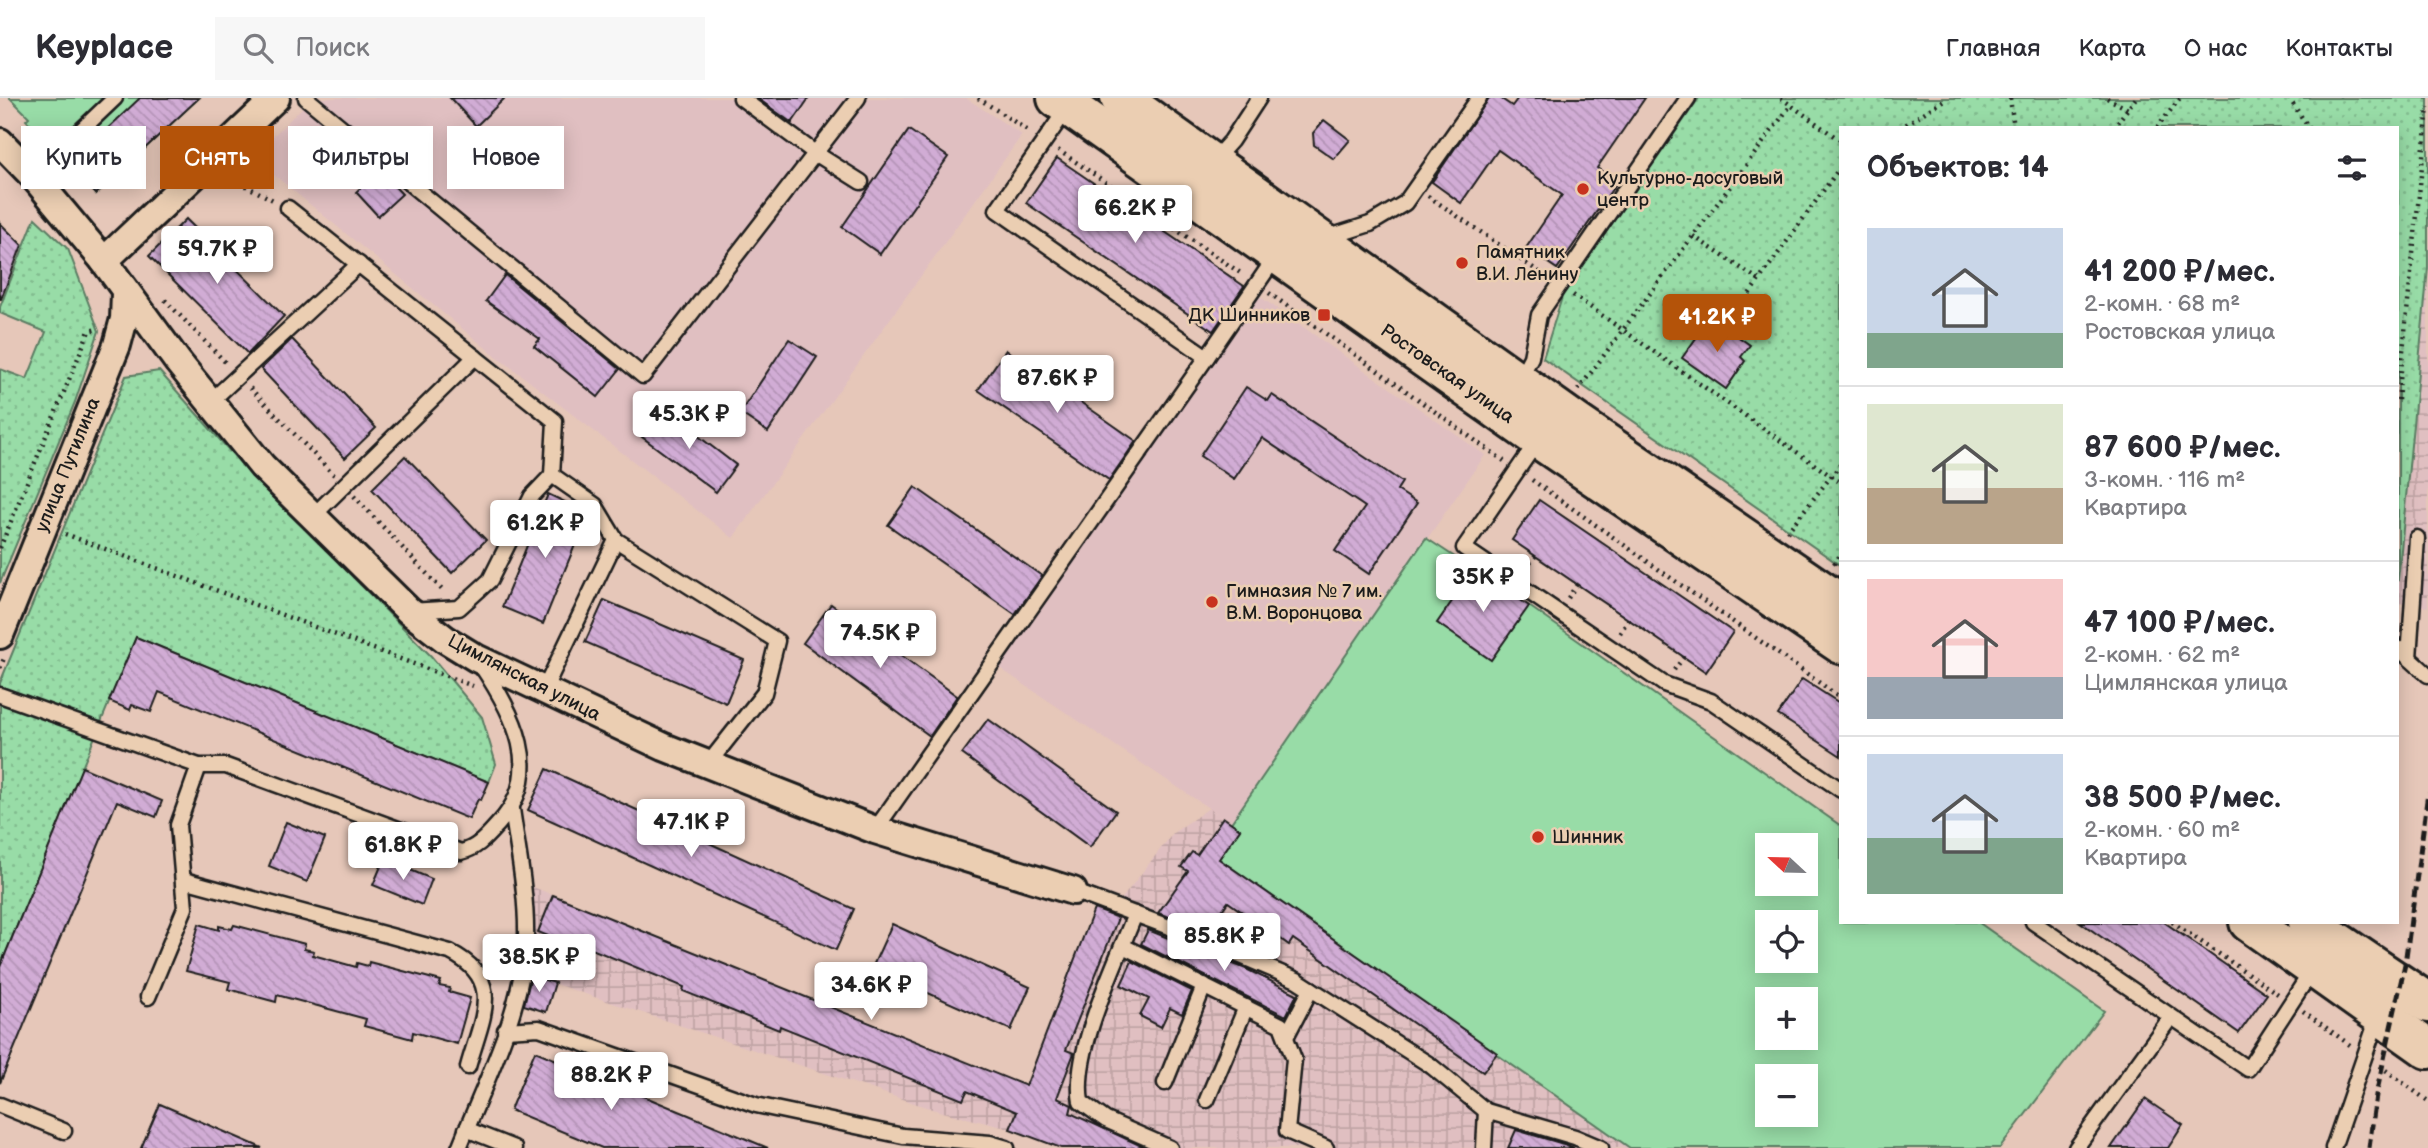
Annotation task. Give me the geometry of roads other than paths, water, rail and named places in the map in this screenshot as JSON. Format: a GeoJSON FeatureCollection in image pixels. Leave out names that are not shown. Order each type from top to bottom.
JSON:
{"type":"FeatureCollection","features":[{"type":"Feature","properties":{"kind":"street"},"geometry":{"type":"LineString","coordinates":[[104,261],[276,98]]}},
{"type":"Feature","properties":{"kind":"street","name":"Ростовская улица"},"geometry":{"type":"LineString","coordinates":[[1120,98],[1518,382],[1839,603]]}},
{"type":"Feature","properties":{"kind":"street","name":"Ростовская улица"},"geometry":{"type":"LineString","coordinates":[[1063,102],[1267,270],[1539,439],[1839,643]]}},
{"type":"Feature","properties":{"kind":"street","name":"Цимлянская улица"},"geometry":{"type":"LineString","coordinates":[[0,142],[21,164]]}},
{"type":"Feature","properties":{"kind":"street","name":"Цимлянская улица"},"geometry":{"type":"LineString","coordinates":[[44,189],[104,261],[125,293],[262,466],[409,611],[476,658],[708,764],[875,830],[1073,891]]}},
{"type":"Feature","properties":{"kind":"street","name":"улица Путилина"},"geometry":{"type":"LineString","coordinates":[[5,639],[124,319],[125,293]]}},
{"type":"Feature","properties":{"kind":"street"},"geometry":{"type":"LineString","coordinates":[[2252,924],[2428,1049]]}},
{"type":"Feature","properties":{"kind":"street"},"geometry":{"type":"LineString","coordinates":[[2311,924],[2428,1003]]}},
{"type":"Feature","properties":{"kind":"lane"},"geometry":{"type":"LineString","coordinates":[[86,126],[115,98]]}},
{"type":"Feature","properties":{"kind":"lane"},"geometry":{"type":"LineString","coordinates":[[306,98],[643,376],[858,98]]}},
{"type":"Feature","properties":{"kind":"lane"},"geometry":{"type":"LineString","coordinates":[[741,98],[815,153],[861,182]]}},
{"type":"Feature","properties":{"kind":"lane"},"geometry":{"type":"LineString","coordinates":[[1211,163],[1231,141],[1259,98]]}},
{"type":"Feature","properties":{"kind":"lane"},"geometry":{"type":"LineString","coordinates":[[1321,240],[1370,223],[1405,203],[1479,98]]}},
{"type":"Feature","properties":{"kind":"lane"},"geometry":{"type":"LineString","coordinates":[[1518,382],[1531,357],[1539,316],[1688,98]]}},
{"type":"Feature","properties":{"kind":"lane"},"geometry":{"type":"LineString","coordinates":[[1063,102],[1044,141],[997,210],[1207,357]]}},
{"type":"Feature","properties":{"kind":"lane"},"geometry":{"type":"LineString","coordinates":[[288,208],[555,421],[552,475],[532,496],[491,580],[459,608],[409,611]]}},
{"type":"Feature","properties":{"kind":"lane"},"geometry":{"type":"LineString","coordinates":[[210,402],[359,264]]}},
{"type":"Feature","properties":{"kind":"lane"},"geometry":{"type":"LineString","coordinates":[[875,830],[1267,270]]}},
{"type":"Feature","properties":{"kind":"lane"},"geometry":{"type":"LineString","coordinates":[[313,516],[475,357]]}},
{"type":"Feature","properties":{"kind":"lane"},"geometry":{"type":"LineString","coordinates":[[1539,439],[1464,548],[1664,684],[1711,701],[1839,789]]}},
{"type":"Feature","properties":{"kind":"lane"},"geometry":{"type":"LineString","coordinates":[[552,475],[595,505],[615,540],[777,641],[764,693],[708,764]]}},
{"type":"Feature","properties":{"kind":"lane"},"geometry":{"type":"LineString","coordinates":[[2409,658],[2417,538]]}},
{"type":"Feature","properties":{"kind":"lane"},"geometry":{"type":"LineString","coordinates":[[544,690],[615,540]]}},
{"type":"Feature","properties":{"kind":"lane"},"geometry":{"type":"LineString","coordinates":[[2399,649],[2428,675]]}},
{"type":"Feature","properties":{"kind":"lane"},"geometry":{"type":"LineString","coordinates":[[459,1148],[505,1030],[519,982],[526,939],[524,895],[512,809],[524,763],[519,734],[502,696],[476,658]]}},
{"type":"Feature","properties":{"kind":"lane"},"geometry":{"type":"LineString","coordinates":[[0,695],[199,766],[226,766],[461,852],[472,849],[482,841],[512,809]]}},
{"type":"Feature","properties":{"kind":"lane"},"geometry":{"type":"LineString","coordinates":[[148,997],[182,915],[184,880],[178,825],[199,766]]}},
{"type":"Feature","properties":{"kind":"lane"},"geometry":{"type":"LineString","coordinates":[[184,880],[450,952],[466,960],[478,970],[487,998],[468,1067]]}},
{"type":"Feature","properties":{"kind":"lane"},"geometry":{"type":"LineString","coordinates":[[1073,891],[1261,964],[1311,989],[1430,1065],[1486,1111],[1575,1137],[1601,1148]]}},
{"type":"Feature","properties":{"kind":"lane"},"geometry":{"type":"LineString","coordinates":[[1135,914],[1084,1051],[1077,1083],[1081,1102],[1106,1120],[1170,1148]]}},
{"type":"Feature","properties":{"kind":"lane"},"geometry":{"type":"LineString","coordinates":[[2036,924],[2248,1069],[2314,967]]}},
{"type":"Feature","properties":{"kind":"lane"},"geometry":{"type":"LineString","coordinates":[[1123,946],[1281,1025],[1294,1059],[1287,1131],[1326,1148]]}},
{"type":"Feature","properties":{"kind":"lane"},"geometry":{"type":"LineString","coordinates":[[1165,1083],[1204,986]]}},
{"type":"Feature","properties":{"kind":"lane"},"geometry":{"type":"LineString","coordinates":[[1286,1037],[1311,989]]}},
{"type":"Feature","properties":{"kind":"lane"},"geometry":{"type":"LineString","coordinates":[[1208,1100],[1246,1007]]}},
{"type":"Feature","properties":{"kind":"lane"},"geometry":{"type":"LineString","coordinates":[[2333,1148],[2378,1014]]}},
{"type":"Feature","properties":{"kind":"lane"},"geometry":{"type":"LineString","coordinates":[[2076,1148],[2171,1017]]}},
{"type":"Feature","properties":{"kind":"lane"},"geometry":{"type":"LineString","coordinates":[[505,1030],[539,1028],[756,1105],[902,1136],[990,1143],[1007,1148]]}},
{"type":"Feature","properties":{"kind":"lane"},"geometry":{"type":"LineString","coordinates":[[0,1105],[64,1131]]}},
{"type":"Feature","properties":{"kind":"lane"},"geometry":{"type":"LineString","coordinates":[[1484,1148],[1486,1111]]}},
{"type":"Feature","properties":{"kind":"lane"},"geometry":{"type":"LineString","coordinates":[[466,1129],[514,1148]]}},
{"type":"Feature","properties":{"kind":"railway"},"geometry":{"type":"LineString","coordinates":[[2369,1148],[2376,1095],[2405,964],[2428,793]]}},
{"type":"Feature","properties":{"kind":"place","name":"Культурно-досуговый центр"},"geometry":{"type":"Point","coordinates":[1583,189]}},
{"type":"Feature","properties":{"kind":"place","name":"Памятник В.И. Ленину"},"geometry":{"type":"Point","coordinates":[1462,263]}},
{"type":"Feature","properties":{"kind":"place","name":"ДК Шинников"},"geometry":{"type":"Point","coordinates":[1324,315]}},
{"type":"Feature","properties":{"kind":"place","name":"Гимназия № 7 им. В.М. Воронцова"},"geometry":{"type":"Point","coordinates":[1212,602]}},
{"type":"Feature","properties":{"kind":"place","name":"Шинник"},"geometry":{"type":"Point","coordinates":[1538,837]}}]}
